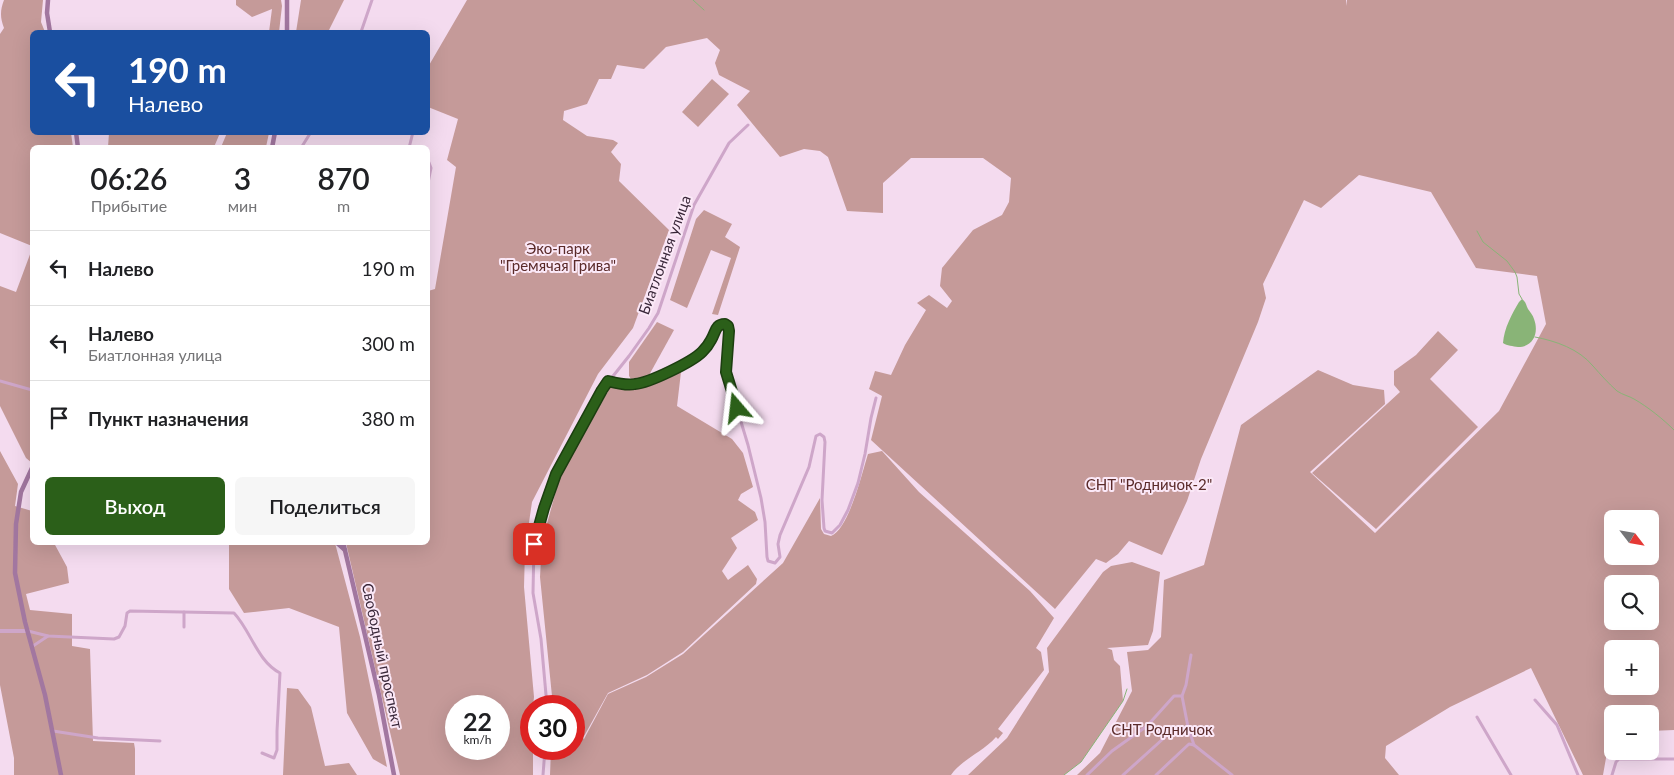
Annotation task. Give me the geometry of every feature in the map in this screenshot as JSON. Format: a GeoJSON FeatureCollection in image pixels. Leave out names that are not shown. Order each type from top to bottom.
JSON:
{"type":"FeatureCollection","features":[{"type":"Feature","properties":{"kind":"main road"},"geometry":{"type":"LineString","coordinates":[[48,0],[47,13],[50,30]]}},
{"type":"Feature","properties":{"kind":"main road"},"geometry":{"type":"LineString","coordinates":[[287,0],[287,30]]}},
{"type":"Feature","properties":{"kind":"main road"},"geometry":{"type":"LineString","coordinates":[[30,472],[21,492],[16,524],[14,562],[18,590],[53,731],[61,775]]}},
{"type":"Feature","properties":{"kind":"main road"},"geometry":{"type":"LineString","coordinates":[[25,481],[30,480]]}},
{"type":"Feature","properties":{"kind":"main road"},"geometry":{"type":"LineString","coordinates":[[339,545],[345,550]]}},
{"type":"Feature","properties":{"kind":"main road","name":"Свободный проспект"},"geometry":{"type":"LineString","coordinates":[[343,545],[379,695],[394,775]]}},
{"type":"Feature","properties":{"kind":"street"},"geometry":{"type":"LineString","coordinates":[[362,30],[372,0]]}},
{"type":"Feature","properties":{"kind":"street","name":"Биатлонная улица"},"geometry":{"type":"LineString","coordinates":[[546,695],[541,639],[533,593],[534,544],[556,474],[602,390],[629,356],[658,313],[694,205],[729,143],[748,125]]}},
{"type":"Feature","properties":{"kind":"street"},"geometry":{"type":"LineString","coordinates":[[608,381],[632,385],[643,383],[688,363],[701,354],[712,340],[716,327],[721,324],[728,326],[726,372],[748,444],[761,498],[768,561],[773,563],[779,560],[778,544],[780,535],[809,467],[816,436],[820,434],[826,442],[822,500],[824,528],[832,533],[840,525],[854,496],[863,466],[876,398]]}},
{"type":"Feature","properties":{"kind":"street"},"geometry":{"type":"LineString","coordinates":[[0,381],[30,389]]}},
{"type":"Feature","properties":{"kind":"street"},"geometry":{"type":"LineString","coordinates":[[0,631],[28,631],[48,636],[114,639],[119,638],[125,626],[127,613],[130,611],[234,613],[262,657],[280,673],[277,753],[274,758],[262,753]]}},
{"type":"Feature","properties":{"kind":"street"},"geometry":{"type":"LineString","coordinates":[[184,612],[184,626]]}},
{"type":"Feature","properties":{"kind":"street"},"geometry":{"type":"LineString","coordinates":[[33,646],[48,636]]}},
{"type":"Feature","properties":{"kind":"street"},"geometry":{"type":"LineString","coordinates":[[1192,656],[1182,696],[1188,727],[1194,745],[1232,775]]}},
{"type":"Feature","properties":{"kind":"street"},"geometry":{"type":"LineString","coordinates":[[1087,775],[1112,751],[1147,726],[1174,696],[1182,696]]}},
{"type":"Feature","properties":{"kind":"street"},"geometry":{"type":"LineString","coordinates":[[1535,700],[1556,725],[1578,775]]}},
{"type":"Feature","properties":{"kind":"street"},"geometry":{"type":"LineString","coordinates":[[1477,717],[1511,775]]}},
{"type":"Feature","properties":{"kind":"street"},"geometry":{"type":"LineString","coordinates":[[1123,775],[1175,728],[1188,727]]}},
{"type":"Feature","properties":{"kind":"street"},"geometry":{"type":"LineString","coordinates":[[53,731],[78,733],[98,738],[160,741]]}},
{"type":"Feature","properties":{"kind":"street"},"geometry":{"type":"LineString","coordinates":[[1156,775],[1190,744],[1194,745]]}},
{"type":"Feature","properties":{"kind":"street"},"geometry":{"type":"LineString","coordinates":[[1612,775],[1616,762],[1619,760],[1674,759]]}},
{"type":"Feature","properties":{"kind":"street"},"geometry":{"type":"LineString","coordinates":[[543,775],[544,760]]}},
{"type":"Feature","properties":{"kind":"green space"},"geometry":{"type":"Polygon","coordinates":[[[4,0],[43,0],[41,22],[44,30],[30,30],[30,135],[71,135],[73,145],[30,145],[30,245],[0,233],[0,34],[4,28],[1,14],[4,0]]]}},
{"type":"Feature","properties":{"kind":"green space"},"geometry":{"type":"Polygon","coordinates":[[[236,0],[281,0],[279,30],[269,30],[272,9],[252,17],[236,5],[236,0]]]}},
{"type":"Feature","properties":{"kind":"green space"},"geometry":{"type":"Polygon","coordinates":[[[301,0],[344,0],[329,30],[296,30],[301,0]]]}},
{"type":"Feature","properties":{"kind":"green space"},"geometry":{"type":"Polygon","coordinates":[[[467,0],[1346,0],[1346,6],[1347,0],[1674,0],[1674,730],[1659,731],[1659,705],[1604,705],[1604,760],[1606,760],[1603,775],[1583,775],[1531,668],[1450,707],[1386,746],[1385,758],[1399,775],[1077,775],[1100,753],[1132,691],[1127,652],[1148,650],[1161,637],[1164,580],[1204,565],[1241,425],[1318,370],[1353,385],[1384,390],[1385,404],[1310,472],[1375,533],[1499,411],[1546,324],[1537,276],[1476,268],[1431,192],[1359,175],[1321,208],[1304,200],[1263,284],[1266,298],[1258,322],[1201,459],[1187,501],[1162,555],[1129,541],[1118,554],[1106,563],[1096,559],[1055,609],[871,440],[882,396],[869,389],[875,371],[891,375],[905,345],[926,310],[917,303],[929,295],[947,308],[952,301],[940,286],[942,268],[973,230],[1002,215],[1009,202],[1011,178],[983,158],[911,158],[883,183],[883,213],[847,211],[828,157],[820,151],[804,149],[780,157],[737,105],[750,91],[719,75],[715,63],[720,50],[707,38],[666,47],[644,69],[617,65],[611,79],[599,79],[587,104],[564,111],[563,120],[587,136],[613,140],[618,143],[611,152],[621,164],[619,181],[669,230],[633,328],[598,374],[532,502],[525,550],[524,587],[534,695],[520,695],[520,760],[533,760],[533,775],[400,775],[346,545],[430,545],[430,290],[435,289],[456,167],[447,160],[458,119],[430,108],[430,64],[467,0]]]}},
{"type":"Feature","properties":{"kind":"green space"},"geometry":{"type":"Polygon","coordinates":[[[712,79],[729,94],[698,127],[682,112],[712,79]]]}},
{"type":"Feature","properties":{"kind":"green space"},"geometry":{"type":"Polygon","coordinates":[[[109,135],[219,135],[215,145],[108,145],[109,135]]]}},
{"type":"Feature","properties":{"kind":"green space"},"geometry":{"type":"Polygon","coordinates":[[[226,135],[269,135],[266,145],[222,145],[226,135]]]}},
{"type":"Feature","properties":{"kind":"green space"},"geometry":{"type":"Polygon","coordinates":[[[704,210],[732,224],[725,237],[740,247],[718,315],[712,314],[731,258],[711,250],[687,308],[670,300],[696,219],[704,210]]]}},
{"type":"Feature","properties":{"kind":"green space"},"geometry":{"type":"Polygon","coordinates":[[[30,254],[30,461],[26,458],[0,406],[0,286],[16,292],[30,254]]]}},
{"type":"Feature","properties":{"kind":"green space"},"geometry":{"type":"Polygon","coordinates":[[[657,322],[674,330],[648,377],[631,379],[629,376],[629,362],[657,322]]]}},
{"type":"Feature","properties":{"kind":"green space"},"geometry":{"type":"Polygon","coordinates":[[[1438,331],[1458,350],[1430,379],[1478,427],[1376,529],[1312,473],[1400,392],[1394,385],[1394,371],[1416,355],[1438,331]]]}},
{"type":"Feature","properties":{"kind":"green space"},"geometry":{"type":"Polygon","coordinates":[[[681,372],[677,406],[732,439],[743,453],[753,487],[741,494],[738,500],[755,512],[758,520],[731,538],[737,548],[722,571],[728,580],[748,565],[757,579],[756,584],[683,652],[647,675],[608,693],[585,734],[585,695],[552,695],[540,577],[542,542],[560,476],[611,386],[639,388],[681,372]]]}},
{"type":"Feature","properties":{"kind":"green space"},"geometry":{"type":"Polygon","coordinates":[[[0,451],[18,484],[15,506],[30,510],[30,545],[55,545],[67,567],[69,583],[26,594],[30,610],[72,614],[72,646],[90,649],[93,741],[134,743],[135,775],[14,775],[14,758],[0,685],[0,451]]]}},
{"type":"Feature","properties":{"kind":"green space"},"geometry":{"type":"Polygon","coordinates":[[[882,451],[919,492],[1030,591],[1054,618],[1036,648],[1041,652],[1044,670],[998,729],[1003,733],[998,739],[996,737],[961,764],[951,775],[550,775],[551,760],[585,760],[585,737],[608,694],[646,677],[683,654],[783,563],[820,498],[821,529],[824,534],[831,536],[838,531],[849,512],[868,454],[882,451]]]}},
{"type":"Feature","properties":{"kind":"green space"},"geometry":{"type":"Polygon","coordinates":[[[229,545],[336,545],[360,637],[387,767],[373,759],[347,713],[339,627],[289,608],[244,613],[229,589],[229,545]]]}},
{"type":"Feature","properties":{"kind":"green space"},"geometry":{"type":"Polygon","coordinates":[[[1132,562],[1160,572],[1153,631],[1148,645],[1107,648],[1112,650],[1114,660],[1120,666],[1123,701],[1081,762],[1064,775],[968,775],[1007,738],[1049,672],[1047,648],[1103,572],[1111,566],[1132,562]]]}},
{"type":"Feature","properties":{"kind":"green space"},"geometry":{"type":"Polygon","coordinates":[[[287,688],[298,689],[311,707],[325,766],[349,763],[357,775],[283,775],[287,688]]]}},
{"type":"Feature","properties":{"kind":"shaded area"},"geometry":{"type":"Polygon","coordinates":[[[1522,299],[1534,318],[1536,329],[1534,338],[1523,346],[1506,345],[1503,343],[1507,327],[1522,299]]]}},
{"type":"Feature","properties":{"kind":"waterway"},"geometry":{"type":"LineString","coordinates":[[693,0],[704,10]]}},
{"type":"Feature","properties":{"kind":"waterway"},"geometry":{"type":"LineString","coordinates":[[1477,231],[1483,242],[1507,261],[1515,272],[1519,294],[1522,299]]}},
{"type":"Feature","properties":{"kind":"waterway"},"geometry":{"type":"LineString","coordinates":[[1535,337],[1559,343],[1574,350],[1587,360],[1617,391],[1645,406],[1674,430]]}},
{"type":"Feature","properties":{"kind":"waterway"},"geometry":{"type":"LineString","coordinates":[[1064,775],[1081,762],[1123,701],[1127,689]]}},
{"type":"Feature","properties":{"kind":"route"},"geometry":{"type":"LineString","coordinates":[[534,544],[556,474],[608,381],[632,385],[643,383],[688,363],[701,354],[712,340],[716,327],[725,324],[728,326],[729,331],[726,372],[737,408]]}},
{"type":"Feature","properties":{"kind":"park label","name":"Эко-парк \"Гремячая Грива\""},"geometry":{"type":"Point","coordinates":[558,258]}},
{"type":"Feature","properties":{"kind":"park label","name":"СНТ \"Родничок-2\""},"geometry":{"type":"Point","coordinates":[1149,485]}},
{"type":"Feature","properties":{"kind":"park label","name":"СНТ Родничок"},"geometry":{"type":"Point","coordinates":[1162,730]}}]}
